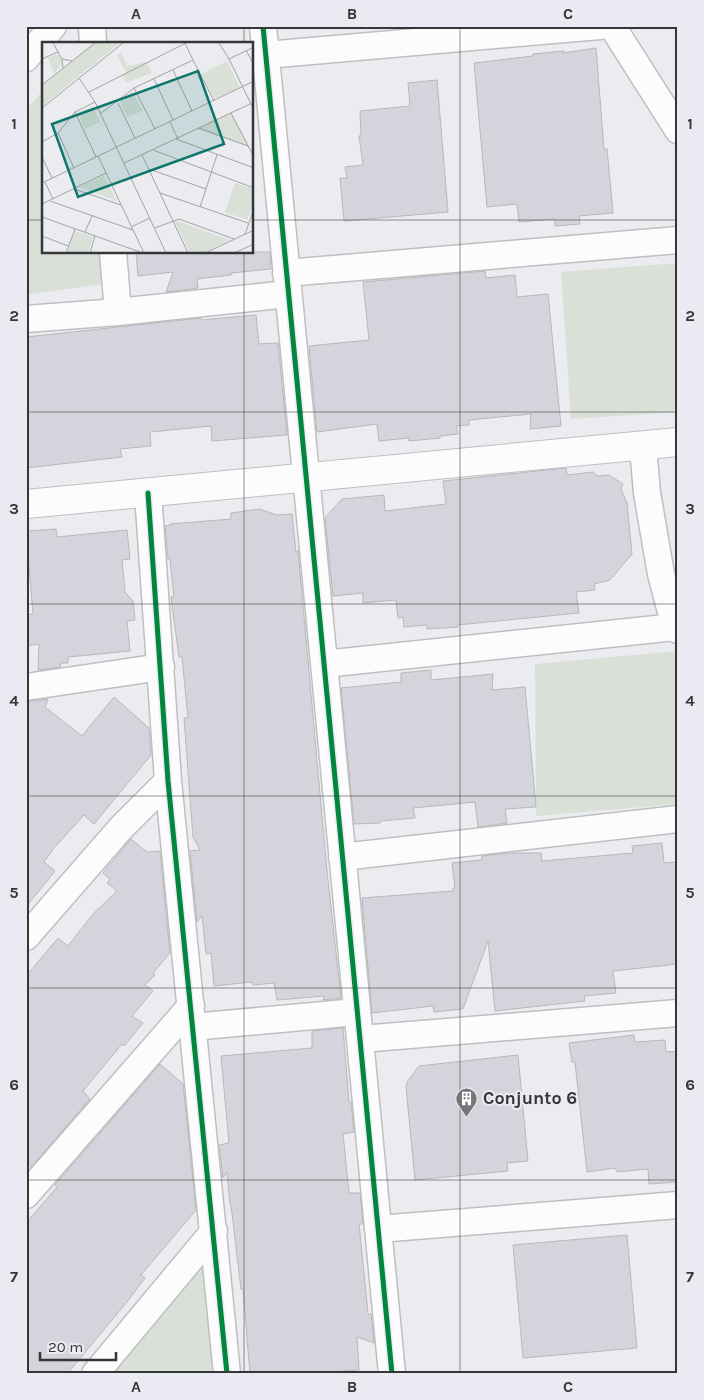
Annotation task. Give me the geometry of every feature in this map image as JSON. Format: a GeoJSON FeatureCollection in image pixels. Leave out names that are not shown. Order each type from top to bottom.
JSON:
{"type":"FeatureCollection","features":[{"type":"Feature","properties":{"kind":"street"},"geometry":{"type":"LineString","coordinates":[[26,58],[53,26]]}},
{"type":"Feature","properties":{"kind":"street"},"geometry":{"type":"LineString","coordinates":[[92,26],[93,42]]}},
{"type":"Feature","properties":{"kind":"street"},"geometry":{"type":"LineString","coordinates":[[263,26],[392,1374]]}},
{"type":"Feature","properties":{"kind":"street"},"geometry":{"type":"LineString","coordinates":[[266,55],[600,26]]}},
{"type":"Feature","properties":{"kind":"street"},"geometry":{"type":"LineString","coordinates":[[612,26],[678,130]]}},
{"type":"Feature","properties":{"kind":"street"},"geometry":{"type":"LineString","coordinates":[[26,319],[118,312],[287,284],[678,240]]}},
{"type":"Feature","properties":{"kind":"street"},"geometry":{"type":"LineString","coordinates":[[113,254],[118,312]]}},
{"type":"Feature","properties":{"kind":"street"},"geometry":{"type":"LineString","coordinates":[[26,504],[307,479],[678,442]]}},
{"type":"Feature","properties":{"kind":"street"},"geometry":{"type":"LineString","coordinates":[[324,664],[676,629],[661,574],[647,493],[643,446]]}},
{"type":"Feature","properties":{"kind":"street"},"geometry":{"type":"LineString","coordinates":[[148,493],[168,781],[227,1374]]}},
{"type":"Feature","properties":{"kind":"street"},"geometry":{"type":"LineString","coordinates":[[26,687],[161,667]]}},
{"type":"Feature","properties":{"kind":"street"},"geometry":{"type":"LineString","coordinates":[[26,937],[121,828],[168,781]]}},
{"type":"Feature","properties":{"kind":"street"},"geometry":{"type":"LineString","coordinates":[[342,857],[678,819]]}},
{"type":"Feature","properties":{"kind":"street"},"geometry":{"type":"LineString","coordinates":[[26,1195],[192,1016],[357,1012]]}},
{"type":"Feature","properties":{"kind":"street"},"geometry":{"type":"LineString","coordinates":[[361,1039],[678,1013]]}},
{"type":"Feature","properties":{"kind":"street"},"geometry":{"type":"LineString","coordinates":[[378,1229],[678,1206]]}},
{"type":"Feature","properties":{"kind":"street"},"geometry":{"type":"LineString","coordinates":[[95,1374],[214,1231]]}},
{"type":"Feature","properties":{"kind":"shaded area"},"geometry":{"type":"Polygon","coordinates":[[[42,91],[42,254],[101,254],[103,284],[26,295],[26,110],[42,91]]]}},
{"type":"Feature","properties":{"kind":"shaded area"},"geometry":{"type":"Polygon","coordinates":[[[678,263],[678,412],[571,419],[561,272],[678,263]]]}},
{"type":"Feature","properties":{"kind":"shaded area"},"geometry":{"type":"Polygon","coordinates":[[[678,651],[678,804],[536,816],[535,664],[678,651]]]}},
{"type":"Feature","properties":{"kind":"shaded area"},"geometry":{"type":"Polygon","coordinates":[[[217,1212],[232,1374],[85,1374],[217,1212]]]}},
{"type":"Feature","properties":{"kind":"building"},"geometry":{"type":"Polygon","coordinates":[[[596,48],[604,149],[607,149],[613,213],[579,216],[580,224],[555,226],[555,219],[519,222],[517,204],[487,207],[474,63],[533,56],[533,54],[564,51],[563,53],[596,48]]]}},
{"type":"Feature","properties":{"kind":"building"},"geometry":{"type":"Polygon","coordinates":[[[437,80],[448,212],[344,221],[340,178],[347,178],[345,167],[363,165],[359,136],[361,135],[360,111],[410,106],[408,83],[437,80]]]}},
{"type":"Feature","properties":{"kind":"building"},"geometry":{"type":"Polygon","coordinates":[[[254,252],[270,252],[271,269],[197,279],[198,288],[166,292],[173,272],[138,276],[136,254],[254,254],[254,252]]]}},
{"type":"Feature","properties":{"kind":"building"},"geometry":{"type":"Polygon","coordinates":[[[485,271],[486,278],[515,275],[517,297],[548,294],[561,426],[530,429],[531,414],[469,420],[469,425],[456,426],[458,434],[409,441],[409,438],[379,441],[377,424],[317,432],[309,346],[369,340],[363,282],[485,271]]]}},
{"type":"Feature","properties":{"kind":"building"},"geometry":{"type":"Polygon","coordinates":[[[256,315],[259,344],[278,343],[287,435],[212,441],[211,426],[150,432],[151,446],[120,449],[122,457],[26,468],[26,337],[201,318],[201,320],[256,315]]]}},
{"type":"Feature","properties":{"kind":"building"},"geometry":{"type":"Polygon","coordinates":[[[566,468],[567,475],[593,472],[598,476],[609,475],[623,484],[621,489],[627,503],[632,554],[610,580],[594,584],[595,590],[576,592],[579,613],[427,629],[427,625],[404,627],[403,617],[398,618],[396,600],[363,603],[363,593],[333,596],[325,518],[342,499],[384,495],[385,511],[446,504],[443,481],[566,468]]]}},
{"type":"Feature","properties":{"kind":"building"},"geometry":{"type":"Polygon","coordinates":[[[260,509],[276,515],[292,514],[296,553],[298,550],[327,871],[341,998],[323,1000],[324,996],[277,1000],[274,983],[253,985],[252,982],[214,986],[211,953],[206,954],[202,916],[197,922],[190,851],[200,850],[193,837],[184,718],[188,718],[182,657],[179,657],[171,597],[174,597],[165,526],[231,519],[231,513],[260,509]]]}},
{"type":"Feature","properties":{"kind":"building"},"geometry":{"type":"Polygon","coordinates":[[[56,529],[57,537],[127,530],[130,559],[122,560],[125,592],[133,601],[135,620],[127,621],[130,651],[68,657],[68,663],[61,663],[60,667],[38,670],[39,644],[26,646],[26,615],[33,614],[28,554],[26,554],[26,531],[56,529]]]}},
{"type":"Feature","properties":{"kind":"building"},"geometry":{"type":"Polygon","coordinates":[[[431,670],[431,680],[493,674],[492,690],[525,687],[536,807],[505,809],[507,823],[478,827],[475,802],[413,808],[415,818],[380,821],[380,823],[354,824],[341,688],[401,682],[401,673],[431,670]]]}},
{"type":"Feature","properties":{"kind":"building"},"geometry":{"type":"Polygon","coordinates":[[[114,697],[149,728],[151,755],[94,824],[84,815],[54,848],[44,862],[55,871],[26,907],[26,702],[48,699],[45,707],[82,736],[114,697]]]}},
{"type":"Feature","properties":{"kind":"building"},"geometry":{"type":"Polygon","coordinates":[[[131,839],[147,852],[160,851],[170,953],[153,973],[155,975],[145,985],[153,991],[132,1016],[143,1023],[124,1046],[122,1044],[83,1091],[90,1099],[31,1167],[26,1163],[26,976],[58,938],[68,946],[94,913],[117,891],[107,883],[110,879],[103,873],[131,839]]]}},
{"type":"Feature","properties":{"kind":"building"},"geometry":{"type":"Polygon","coordinates":[[[662,843],[664,863],[678,862],[678,964],[613,971],[616,993],[584,996],[585,1001],[495,1011],[488,941],[463,1009],[434,1012],[433,1006],[372,1013],[362,898],[453,891],[453,888],[455,888],[452,863],[482,860],[482,856],[509,853],[541,853],[542,861],[633,853],[632,846],[662,843]]]}},
{"type":"Feature","properties":{"kind":"building"},"geometry":{"type":"Polygon","coordinates":[[[343,1028],[349,1102],[351,1102],[354,1132],[343,1134],[349,1193],[360,1193],[363,1224],[359,1224],[368,1314],[371,1314],[374,1343],[357,1337],[359,1370],[343,1371],[343,1374],[250,1374],[243,1289],[241,1289],[227,1172],[223,1178],[219,1145],[229,1143],[221,1056],[312,1048],[312,1031],[343,1028]]]}},
{"type":"Feature","properties":{"kind":"building"},"geometry":{"type":"Polygon","coordinates":[[[634,1035],[635,1042],[665,1040],[666,1052],[678,1051],[678,1182],[649,1184],[648,1169],[617,1172],[615,1168],[587,1172],[575,1062],[572,1062],[569,1043],[634,1035]]]}},
{"type":"Feature","properties":{"kind":"building","name":"Conjunto 6"},"geometry":{"type":"Polygon","coordinates":[[[518,1055],[528,1161],[507,1163],[508,1171],[415,1180],[406,1087],[407,1082],[419,1066],[518,1055]]]}},
{"type":"Feature","properties":{"kind":"building"},"geometry":{"type":"Polygon","coordinates":[[[160,1064],[183,1084],[196,1210],[141,1275],[145,1278],[67,1374],[26,1374],[26,1223],[57,1187],[55,1185],[160,1064]]]}},
{"type":"Feature","properties":{"kind":"building"},"geometry":{"type":"Polygon","coordinates":[[[627,1235],[637,1348],[523,1358],[513,1245],[627,1235]]]}},
{"type":"Feature","properties":{"kind":"cycle path"},"geometry":{"type":"LineString","coordinates":[[263,26],[392,1374]]}},
{"type":"Feature","properties":{"kind":"cycle path"},"geometry":{"type":"LineString","coordinates":[[148,493],[168,781],[227,1374]]}},
{"type":"Feature","properties":{"kind":"place","name":"Conjunto 6"},"geometry":{"type":"Point","coordinates":[467,1117]}}]}
